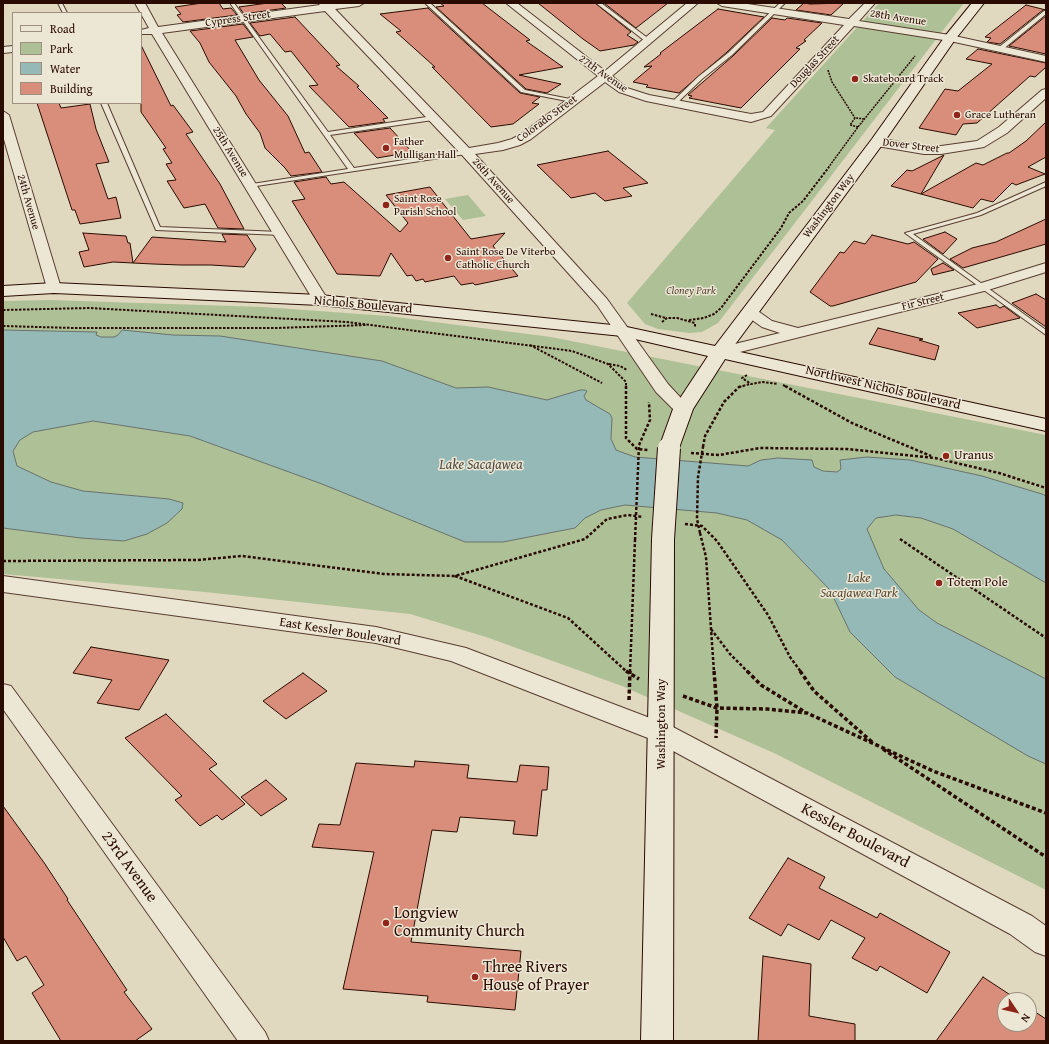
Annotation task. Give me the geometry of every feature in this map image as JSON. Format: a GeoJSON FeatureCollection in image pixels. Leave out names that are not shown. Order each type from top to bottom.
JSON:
{"type":"FeatureCollection","features":[{"type":"Feature","properties":{"kind":"main road","name":"Washington Way"},"geometry":{"type":"LineString","coordinates":[[658,1041],[662,688],[671,531],[669,448],[683,409],[720,352],[877,142],[950,38],[978,3]]}},
{"type":"Feature","properties":{"kind":"main road","name":"Nichols Boulevard"},"geometry":{"type":"LineString","coordinates":[[3,291],[54,288],[320,300],[622,331],[720,352]]}},
{"type":"Feature","properties":{"kind":"main road","name":"Northwest Nichols Boulevard"},"geometry":{"type":"LineString","coordinates":[[720,352],[1046,425]]}},
{"type":"Feature","properties":{"kind":"main road","name":"East Kessler Boulevard"},"geometry":{"type":"LineString","coordinates":[[3,584],[376,635],[457,654],[662,733]]}},
{"type":"Feature","properties":{"kind":"main road","name":"Kessler Boulevard"},"geometry":{"type":"LineString","coordinates":[[662,733],[1021,925],[1046,943]]}},
{"type":"Feature","properties":{"kind":"street","name":"25th Avenue"},"geometry":{"type":"LineString","coordinates":[[140,3],[320,300]]}},
{"type":"Feature","properties":{"kind":"street","name":"Cypress Street"},"geometry":{"type":"LineString","coordinates":[[142,32],[325,5],[359,3]]}},
{"type":"Feature","properties":{"kind":"street","name":"27th Avenue"},"geometry":{"type":"LineString","coordinates":[[511,3],[604,77],[623,90],[673,104],[743,117],[757,117]]}},
{"type":"Feature","properties":{"kind":"street","name":"Colorado Street"},"geometry":{"type":"LineString","coordinates":[[466,152],[516,142],[527,136],[572,100],[604,77],[693,3]]}},
{"type":"Feature","properties":{"kind":"street","name":"28th Avenue"},"geometry":{"type":"LineString","coordinates":[[722,3],[950,38],[1046,59]]}},
{"type":"Feature","properties":{"kind":"street","name":"Douglas Street"},"geometry":{"type":"LineString","coordinates":[[757,117],[768,114],[870,3]]}},
{"type":"Feature","properties":{"kind":"street","name":"26th Avenue"},"geometry":{"type":"LineString","coordinates":[[325,5],[466,152],[602,302],[622,331]]}},
{"type":"Feature","properties":{"kind":"street","name":"Dover Street"},"geometry":{"type":"LineString","coordinates":[[877,142],[924,150],[941,150],[980,144],[1004,130],[1046,92]]}},
{"type":"Feature","properties":{"kind":"street","name":"24th Avenue"},"geometry":{"type":"LineString","coordinates":[[3,115],[54,288]]}},
{"type":"Feature","properties":{"kind":"street","name":"Fir Street"},"geometry":{"type":"LineString","coordinates":[[720,352],[983,287],[1046,267]]}},
{"type":"Feature","properties":{"kind":"street","name":"Fir Street"},"geometry":{"type":"LineString","coordinates":[[750,312],[767,324],[798,332]]}},
{"type":"Feature","properties":{"kind":"street"},"geometry":{"type":"LineString","coordinates":[[622,331],[662,388],[683,409]]}},
{"type":"Feature","properties":{"kind":"street","name":"23rd Avenue"},"geometry":{"type":"LineString","coordinates":[[3,692],[255,1041]]}},
{"type":"Feature","properties":{"kind":"lane"},"geometry":{"type":"LineString","coordinates":[[60,3],[64,12]]}},
{"type":"Feature","properties":{"kind":"lane"},"geometry":{"type":"LineString","coordinates":[[232,3],[352,170]]}},
{"type":"Feature","properties":{"kind":"lane"},"geometry":{"type":"LineString","coordinates":[[427,3],[523,91],[572,100]]}},
{"type":"Feature","properties":{"kind":"lane"},"geometry":{"type":"LineString","coordinates":[[598,3],[647,40]]}},
{"type":"Feature","properties":{"kind":"lane"},"geometry":{"type":"LineString","coordinates":[[673,104],[700,78],[730,54],[783,3]]}},
{"type":"Feature","properties":{"kind":"lane"},"geometry":{"type":"LineString","coordinates":[[1000,49],[1046,12]]}},
{"type":"Feature","properties":{"kind":"lane"},"geometry":{"type":"LineString","coordinates":[[104,104],[158,229],[280,234]]}},
{"type":"Feature","properties":{"kind":"lane"},"geometry":{"type":"LineString","coordinates":[[326,134],[433,118]]}},
{"type":"Feature","properties":{"kind":"lane","name":"Colorado Street"},"geometry":{"type":"LineString","coordinates":[[252,186],[466,152]]}},
{"type":"Feature","properties":{"kind":"lane"},"geometry":{"type":"LineString","coordinates":[[1046,184],[979,214],[908,233],[1046,333]]}},
{"type":"Feature","properties":{"kind":"path"},"geometry":{"type":"LineString","coordinates":[[651,314],[667,318],[689,320],[704,318],[714,314],[721,308],[781,228],[789,213],[803,201],[841,152],[858,127],[866,119],[918,52]]}},
{"type":"Feature","properties":{"kind":"path"},"geometry":{"type":"LineString","coordinates":[[828,69],[832,82],[855,118]]}},
{"type":"Feature","properties":{"kind":"path"},"geometry":{"type":"LineString","coordinates":[[855,118],[866,119]]}},
{"type":"Feature","properties":{"kind":"path"},"geometry":{"type":"LineString","coordinates":[[855,118],[850,124],[858,127]]}},
{"type":"Feature","properties":{"kind":"path"},"geometry":{"type":"LineString","coordinates":[[3,310],[97,308],[261,316],[374,325],[528,344],[572,351],[608,364],[620,366],[634,373]]}},
{"type":"Feature","properties":{"kind":"path"},"geometry":{"type":"LineString","coordinates":[[662,322],[667,318]]}},
{"type":"Feature","properties":{"kind":"path"},"geometry":{"type":"LineString","coordinates":[[689,320],[695,323],[694,327]]}},
{"type":"Feature","properties":{"kind":"path"},"geometry":{"type":"LineString","coordinates":[[3,326],[74,328],[332,328],[374,325]]}},
{"type":"Feature","properties":{"kind":"path"},"geometry":{"type":"LineString","coordinates":[[528,344],[602,383]]}},
{"type":"Feature","properties":{"kind":"path"},"geometry":{"type":"LineString","coordinates":[[751,384],[742,378],[764,362]]}},
{"type":"Feature","properties":{"kind":"path"},"geometry":{"type":"LineString","coordinates":[[608,364],[626,382],[626,438],[637,449]]}},
{"type":"Feature","properties":{"kind":"path"},"geometry":{"type":"LineString","coordinates":[[715,761],[717,708],[706,557],[697,519],[698,477],[705,436],[724,402],[739,387],[762,382],[781,384],[852,423],[935,458]]}},
{"type":"Feature","properties":{"kind":"path"},"geometry":{"type":"LineString","coordinates":[[455,576],[568,618],[630,676],[639,445],[650,420],[650,404],[648,399]]}},
{"type":"Feature","properties":{"kind":"path"},"geometry":{"type":"LineString","coordinates":[[719,454],[760,448],[847,449],[935,458],[999,473],[1046,488]]}},
{"type":"Feature","properties":{"kind":"path"},"geometry":{"type":"LineString","coordinates":[[3,561],[197,560],[242,556],[384,574],[455,576],[585,539],[607,519],[628,515],[650,518]]}},
{"type":"Feature","properties":{"kind":"path"},"geometry":{"type":"LineString","coordinates":[[671,531],[702,526],[717,541],[768,615],[790,657],[814,691],[873,743],[1046,857]]}},
{"type":"Feature","properties":{"kind":"path"},"geometry":{"type":"LineString","coordinates":[[900,539],[1046,638]]}},
{"type":"Feature","properties":{"kind":"path"},"geometry":{"type":"LineString","coordinates":[[710,628],[730,654],[762,685],[807,713],[933,771],[1046,813]]}},
{"type":"Feature","properties":{"kind":"path"},"geometry":{"type":"LineString","coordinates":[[662,688],[717,708],[767,709],[807,713]]}},
{"type":"Feature","properties":{"kind":"green space","name":"Cloney Park"},"geometry":{"type":"Polygon","coordinates":[[[879,3],[964,3],[718,323],[702,332],[689,333],[658,329],[645,324],[627,303],[775,130],[766,128],[879,3]]]}},
{"type":"Feature","properties":{"kind":"green space"},"geometry":{"type":"Polygon","coordinates":[[[468,195],[486,216],[463,220],[445,199],[468,195]]]}},
{"type":"Feature","properties":{"kind":"green space","name":"Lake Sacajawea Park"},"geometry":{"type":"Polygon","coordinates":[[[50,300],[263,307],[388,316],[551,337],[1046,435],[1046,890],[776,754],[622,686],[486,637],[410,614],[205,592],[3,574],[3,301],[50,300]]]}},
{"type":"Feature","properties":{"kind":"water","name":"Lake Sacajawea"},"geometry":{"type":"Polygon","coordinates":[[[3,330],[97,332],[96,335],[101,337],[114,337],[122,330],[173,335],[220,336],[382,361],[456,388],[488,387],[547,400],[580,390],[585,390],[587,391],[584,396],[586,400],[610,414],[612,418],[611,439],[616,450],[635,457],[748,466],[761,460],[778,458],[812,460],[814,467],[823,471],[837,472],[841,469],[840,460],[867,457],[910,460],[982,476],[1042,494],[1046,496],[1046,583],[953,529],[921,518],[896,515],[876,518],[867,529],[884,569],[919,610],[937,623],[1046,679],[1046,764],[1028,756],[895,677],[850,632],[830,590],[782,540],[747,520],[717,513],[625,505],[601,510],[585,518],[575,528],[503,542],[465,542],[322,484],[190,436],[93,421],[33,432],[20,440],[13,451],[17,466],[51,482],[83,491],[169,499],[183,503],[182,509],[167,523],[147,534],[124,541],[81,538],[3,528],[3,330]]]}},
{"type":"Feature","properties":{"kind":"building"},"geometry":{"type":"Polygon","coordinates":[[[202,3],[219,3],[223,9],[231,8],[237,15],[183,22],[177,15],[181,14],[175,7],[202,3]]]}},
{"type":"Feature","properties":{"kind":"building"},"geometry":{"type":"Polygon","coordinates":[[[268,3],[281,3],[286,8],[244,14],[239,7],[268,3]]]}},
{"type":"Feature","properties":{"kind":"building"},"geometry":{"type":"Polygon","coordinates":[[[440,3],[482,3],[530,40],[526,41],[563,67],[519,75],[561,84],[547,93],[526,89],[436,7],[444,6],[440,3]]]}},
{"type":"Feature","properties":{"kind":"building"},"geometry":{"type":"Polygon","coordinates":[[[538,3],[595,3],[631,32],[627,35],[638,42],[634,45],[600,51],[538,3]]]}},
{"type":"Feature","properties":{"kind":"building"},"geometry":{"type":"Polygon","coordinates":[[[604,3],[668,3],[636,28],[604,3]]]}},
{"type":"Feature","properties":{"kind":"building"},"geometry":{"type":"Polygon","coordinates":[[[804,3],[844,3],[831,15],[796,10],[804,3]]]}},
{"type":"Feature","properties":{"kind":"building"},"geometry":{"type":"Polygon","coordinates":[[[1026,5],[1046,10],[1043,10],[1000,44],[987,42],[991,38],[985,37],[1026,5]]]}},
{"type":"Feature","properties":{"kind":"building"},"geometry":{"type":"Polygon","coordinates":[[[428,8],[520,93],[540,97],[532,103],[539,104],[513,124],[491,127],[432,67],[435,67],[396,32],[401,31],[380,14],[428,8]]]}},
{"type":"Feature","properties":{"kind":"building"},"geometry":{"type":"Polygon","coordinates":[[[718,9],[764,17],[727,52],[679,93],[646,87],[648,85],[633,82],[652,66],[644,67],[661,54],[660,53],[718,9]]]}},
{"type":"Feature","properties":{"kind":"building"},"geometry":{"type":"Polygon","coordinates":[[[1046,16],[1046,54],[1009,46],[1046,16]]]}},
{"type":"Feature","properties":{"kind":"building"},"geometry":{"type":"Polygon","coordinates":[[[295,17],[340,65],[336,66],[359,86],[357,87],[388,118],[383,119],[385,122],[349,127],[309,86],[318,85],[291,51],[285,52],[270,34],[260,36],[250,23],[295,17]]]}},
{"type":"Feature","properties":{"kind":"building"},"geometry":{"type":"Polygon","coordinates":[[[772,18],[785,20],[787,18],[822,23],[804,40],[806,41],[796,48],[800,49],[741,108],[689,98],[692,96],[688,95],[733,56],[772,18]]]}},
{"type":"Feature","properties":{"kind":"building"},"geometry":{"type":"Polygon","coordinates":[[[243,24],[253,37],[235,40],[259,80],[288,116],[305,153],[309,152],[322,172],[291,176],[265,148],[260,133],[246,114],[236,96],[209,62],[200,43],[190,31],[243,24]]]}},
{"type":"Feature","properties":{"kind":"building"},"geometry":{"type":"Polygon","coordinates":[[[142,47],[171,106],[173,105],[193,132],[186,134],[220,184],[244,229],[218,228],[205,204],[184,208],[167,181],[176,180],[166,164],[172,163],[163,149],[166,148],[141,112],[142,47]]]}},
{"type":"Feature","properties":{"kind":"building"},"geometry":{"type":"Polygon","coordinates":[[[978,49],[1046,63],[1046,67],[1035,77],[1030,76],[977,123],[963,124],[956,135],[919,128],[945,89],[958,91],[992,64],[966,59],[978,49]]]}},
{"type":"Feature","properties":{"kind":"building"},"geometry":{"type":"Polygon","coordinates":[[[37,104],[59,104],[61,108],[90,104],[96,129],[109,162],[96,164],[108,199],[116,197],[121,218],[80,224],[75,210],[72,210],[37,104]]]}},
{"type":"Feature","properties":{"kind":"building"},"geometry":{"type":"Polygon","coordinates":[[[1046,122],[1046,157],[1028,167],[1045,174],[1016,185],[1012,183],[993,202],[981,199],[973,208],[891,186],[907,170],[912,171],[944,155],[921,194],[976,163],[983,165],[1009,153],[1026,141],[1046,122]]]}},
{"type":"Feature","properties":{"kind":"building","name":"Father Mulligan Hall"},"geometry":{"type":"Polygon","coordinates":[[[390,128],[412,152],[377,158],[354,133],[390,128]]]}},
{"type":"Feature","properties":{"kind":"building"},"geometry":{"type":"Polygon","coordinates":[[[608,151],[648,183],[623,188],[632,196],[605,201],[595,193],[571,198],[537,165],[608,151]]]}},
{"type":"Feature","properties":{"kind":"building"},"geometry":{"type":"Polygon","coordinates":[[[326,177],[331,184],[344,182],[400,232],[408,223],[386,195],[430,187],[471,239],[505,233],[493,246],[518,276],[475,285],[473,283],[461,285],[454,276],[425,282],[423,279],[416,281],[412,275],[407,276],[391,253],[380,276],[337,274],[292,201],[305,199],[294,182],[326,177]]]}},
{"type":"Feature","properties":{"kind":"building"},"geometry":{"type":"Polygon","coordinates":[[[1046,219],[1046,244],[963,268],[950,259],[972,248],[996,242],[1046,219]]]}},
{"type":"Feature","properties":{"kind":"building"},"geometry":{"type":"Polygon","coordinates":[[[945,232],[957,239],[943,254],[923,239],[945,232]]]}},
{"type":"Feature","properties":{"kind":"building"},"geometry":{"type":"Polygon","coordinates":[[[83,233],[126,236],[128,243],[130,243],[133,263],[113,262],[84,267],[79,252],[89,250],[83,233]]]}},
{"type":"Feature","properties":{"kind":"building"},"geometry":{"type":"Polygon","coordinates":[[[222,234],[247,235],[256,249],[244,267],[133,263],[152,237],[226,242],[222,234]]]}},
{"type":"Feature","properties":{"kind":"building"},"geometry":{"type":"Polygon","coordinates":[[[872,235],[908,244],[914,242],[938,259],[916,282],[833,306],[830,306],[810,292],[840,252],[844,253],[854,241],[865,244],[872,235]]]}},
{"type":"Feature","properties":{"kind":"building"},"geometry":{"type":"Polygon","coordinates":[[[943,263],[954,270],[933,275],[931,269],[943,263]]]}},
{"type":"Feature","properties":{"kind":"building"},"geometry":{"type":"Polygon","coordinates":[[[1036,294],[1046,300],[1046,327],[1012,303],[1036,294]]]}},
{"type":"Feature","properties":{"kind":"building"},"geometry":{"type":"Polygon","coordinates":[[[996,305],[1000,308],[1004,306],[1020,318],[977,328],[958,313],[996,305]]]}},
{"type":"Feature","properties":{"kind":"building"},"geometry":{"type":"Polygon","coordinates":[[[878,328],[923,339],[919,340],[939,346],[935,360],[869,344],[878,328]]]}},
{"type":"Feature","properties":{"kind":"building"},"geometry":{"type":"Polygon","coordinates":[[[91,647],[169,660],[139,710],[97,703],[112,680],[73,673],[91,647]]]}},
{"type":"Feature","properties":{"kind":"building"},"geometry":{"type":"Polygon","coordinates":[[[303,673],[327,691],[286,719],[263,701],[303,673]]]}},
{"type":"Feature","properties":{"kind":"building"},"geometry":{"type":"Polygon","coordinates":[[[166,714],[217,764],[209,769],[245,804],[222,820],[217,815],[200,826],[175,800],[182,796],[125,738],[166,714]]]}},
{"type":"Feature","properties":{"kind":"building","name":"Longview Community Church"},"geometry":{"type":"Polygon","coordinates":[[[415,761],[469,765],[467,778],[517,782],[520,765],[549,767],[547,790],[542,790],[537,836],[513,834],[515,821],[460,817],[457,832],[432,830],[411,942],[521,951],[515,1010],[427,1002],[428,996],[343,989],[374,852],[312,847],[319,824],[340,825],[356,763],[414,767],[415,761]]]}},
{"type":"Feature","properties":{"kind":"building"},"geometry":{"type":"Polygon","coordinates":[[[266,780],[287,799],[261,816],[241,797],[266,780]]]}},
{"type":"Feature","properties":{"kind":"building"},"geometry":{"type":"Polygon","coordinates":[[[3,806],[68,899],[67,900],[127,990],[124,992],[152,1029],[135,1041],[61,1041],[32,993],[44,985],[26,956],[17,961],[3,937],[3,806]]]}},
{"type":"Feature","properties":{"kind":"building"},"geometry":{"type":"Polygon","coordinates":[[[788,858],[825,877],[819,888],[877,918],[880,913],[950,952],[927,993],[880,966],[877,971],[852,958],[865,938],[831,920],[819,940],[788,924],[781,936],[749,918],[788,858]]]}},
{"type":"Feature","properties":{"kind":"building"},"geometry":{"type":"Polygon","coordinates":[[[763,956],[811,964],[809,1016],[855,1024],[855,1041],[758,1041],[763,956]]]}},
{"type":"Feature","properties":{"kind":"building"},"geometry":{"type":"Polygon","coordinates":[[[983,977],[1006,992],[997,992],[997,1032],[1037,1032],[1037,1013],[1046,1019],[1046,1041],[936,1041],[983,977]]]}},
{"type":"Feature","properties":{"kind":"place","name":"Skateboard Track"},"geometry":{"type":"Point","coordinates":[855,79]}},
{"type":"Feature","properties":{"kind":"place","name":"Grace Lutheran"},"geometry":{"type":"Point","coordinates":[957,115]}},
{"type":"Feature","properties":{"kind":"place","name":"Father Mulligan Hall"},"geometry":{"type":"Point","coordinates":[386,148]}},
{"type":"Feature","properties":{"kind":"place","name":"Saint Rose Parish School"},"geometry":{"type":"Point","coordinates":[386,205]}},
{"type":"Feature","properties":{"kind":"place","name":"Saint Rose De Viterbo Catholic Church"},"geometry":{"type":"Point","coordinates":[448,258]}},
{"type":"Feature","properties":{"kind":"place","name":"Uranus"},"geometry":{"type":"Point","coordinates":[946,456]}},
{"type":"Feature","properties":{"kind":"place","name":"Totem Pole"},"geometry":{"type":"Point","coordinates":[939,583]}},
{"type":"Feature","properties":{"kind":"place","name":"Longview Community Church"},"geometry":{"type":"Point","coordinates":[386,923]}},
{"type":"Feature","properties":{"kind":"place","name":"Three Rivers House of Prayer"},"geometry":{"type":"Point","coordinates":[475,977]}}]}
